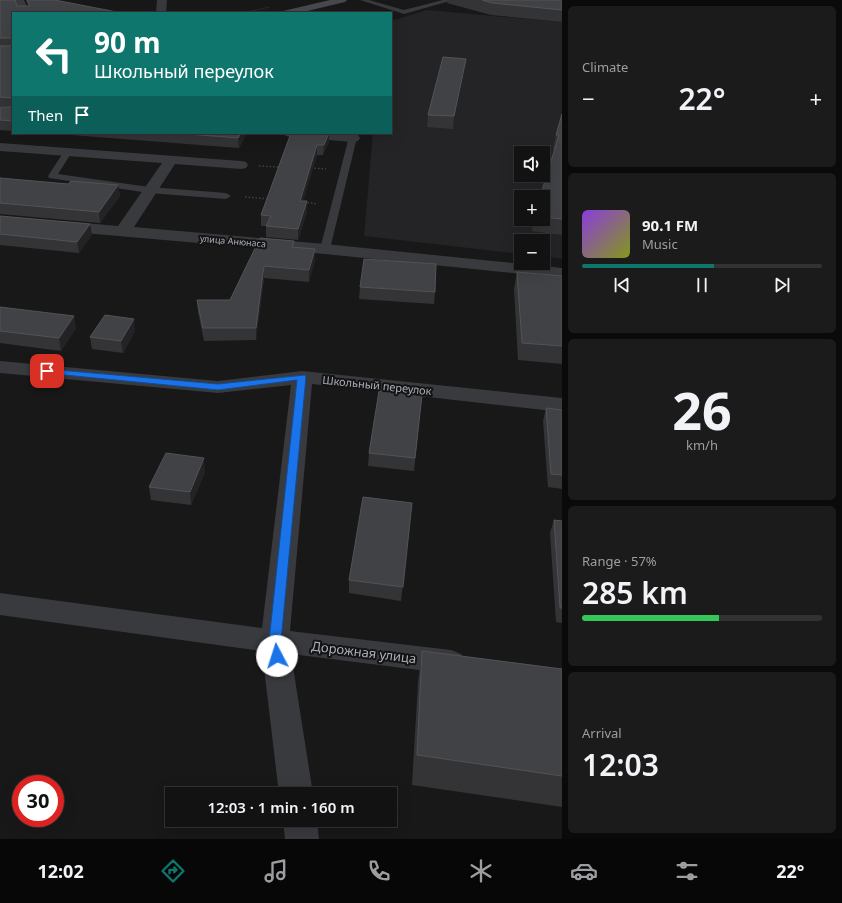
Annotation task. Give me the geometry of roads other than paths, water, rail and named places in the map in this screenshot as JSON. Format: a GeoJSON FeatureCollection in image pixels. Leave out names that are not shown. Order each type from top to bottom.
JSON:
{"type":"FeatureCollection","features":[{"type":"Feature","properties":{"kind":"main road"},"geometry":{"type":"LineString","coordinates":[[290,12],[342,0]]}},
{"type":"Feature","properties":{"kind":"street"},"geometry":{"type":"LineString","coordinates":[[19,0],[25,12]]}},
{"type":"Feature","properties":{"kind":"street"},"geometry":{"type":"LineString","coordinates":[[161,12],[162,0]]}},
{"type":"Feature","properties":{"kind":"street"},"geometry":{"type":"LineString","coordinates":[[322,134],[353,135]]}},
{"type":"Feature","properties":{"kind":"street"},"geometry":{"type":"LineString","coordinates":[[0,147],[241,165]]}},
{"type":"Feature","properties":{"kind":"street"},"geometry":{"type":"LineString","coordinates":[[123,231],[171,160]]}},
{"type":"Feature","properties":{"kind":"street","name":"улица Анюнаса"},"geometry":{"type":"LineString","coordinates":[[44,224],[562,272]]}},
{"type":"Feature","properties":{"kind":"street","name":"Школьный переулок"},"geometry":{"type":"LineString","coordinates":[[0,367],[218,387],[302,377],[562,405]]}},
{"type":"Feature","properties":{"kind":"street"},"geometry":{"type":"LineString","coordinates":[[295,787],[275,641],[302,377]]}},
{"type":"Feature","properties":{"kind":"street","name":"Дорожная улица"},"geometry":{"type":"LineString","coordinates":[[0,604],[275,641],[477,665]]}},
{"type":"Feature","properties":{"kind":"street"},"geometry":{"type":"LineString","coordinates":[[301,827],[302,839]]}},
{"type":"Feature","properties":{"kind":"lane"},"geometry":{"type":"LineString","coordinates":[[363,0],[412,15]]}},
{"type":"Feature","properties":{"kind":"lane"},"geometry":{"type":"LineString","coordinates":[[404,12],[450,0]]}},
{"type":"Feature","properties":{"kind":"lane"},"geometry":{"type":"LineString","coordinates":[[325,249],[353,135]]}},
{"type":"Feature","properties":{"kind":"lane"},"geometry":{"type":"LineString","coordinates":[[68,152],[52,176],[151,190],[226,196]]}}]}
